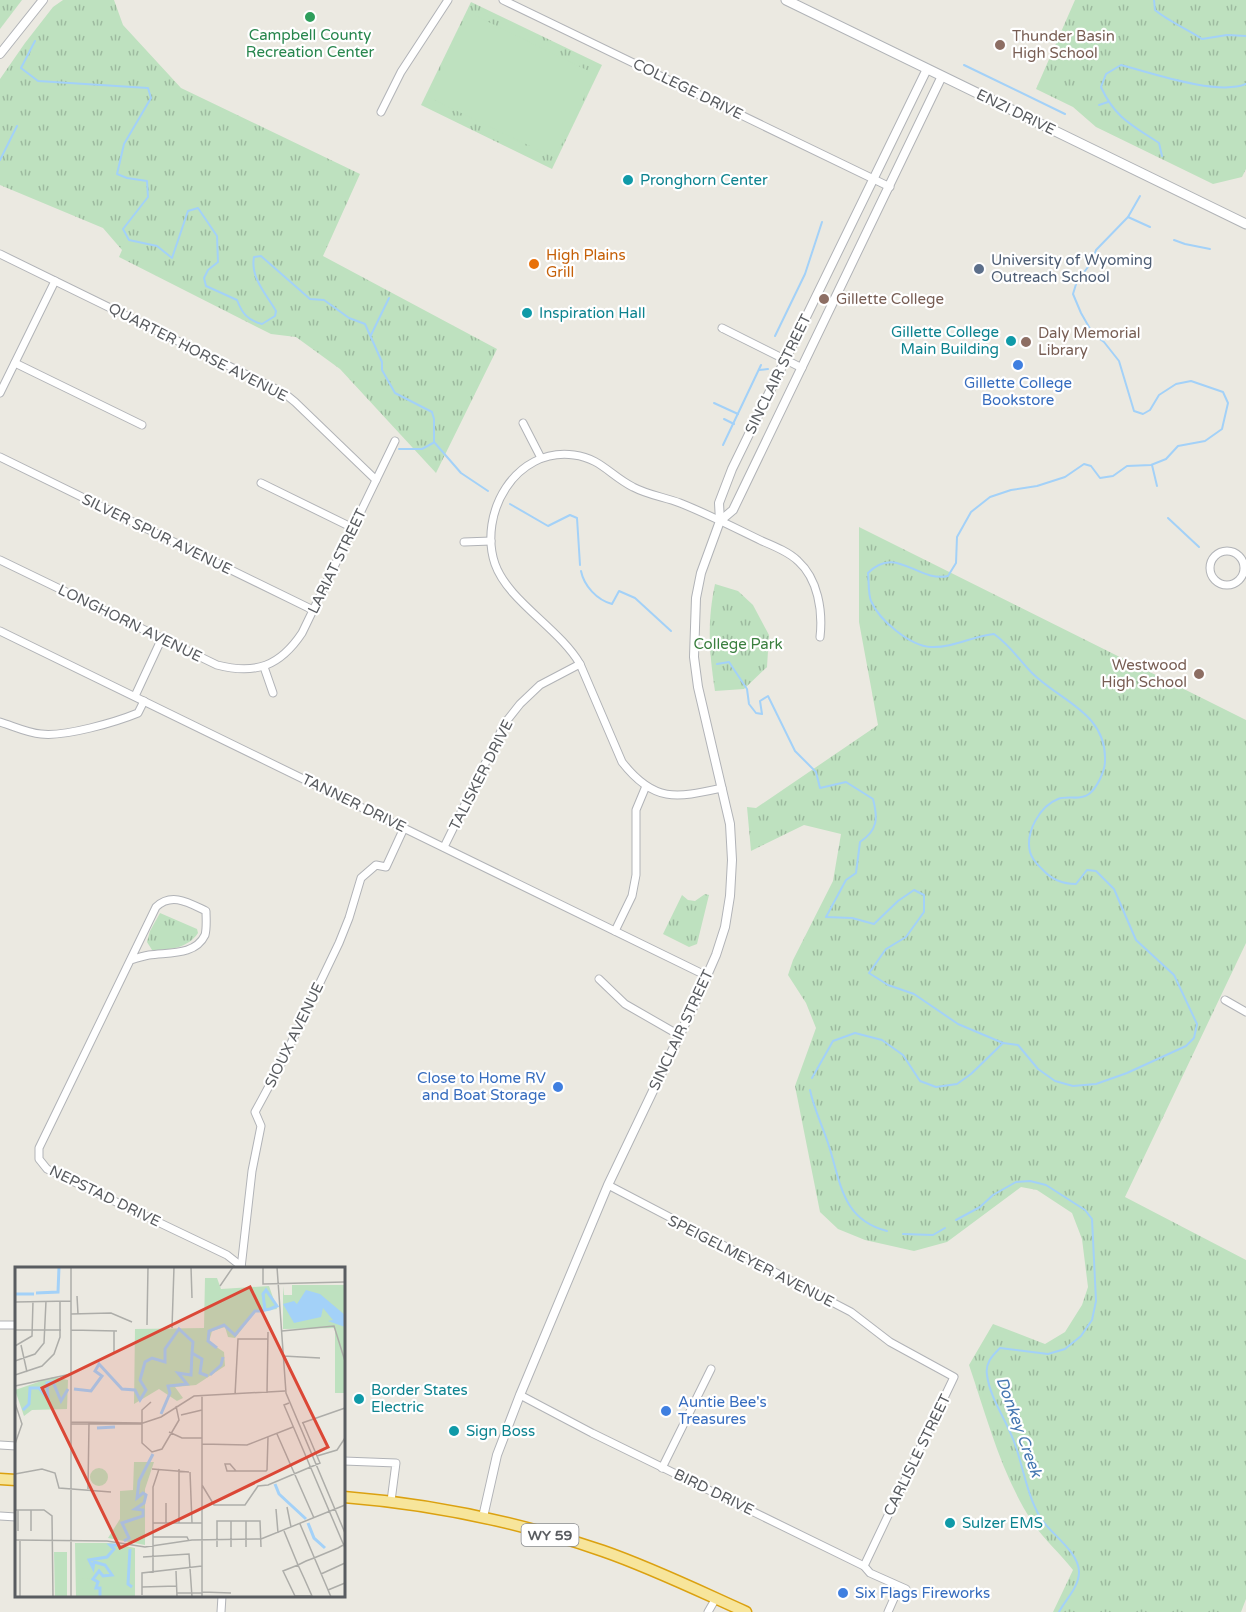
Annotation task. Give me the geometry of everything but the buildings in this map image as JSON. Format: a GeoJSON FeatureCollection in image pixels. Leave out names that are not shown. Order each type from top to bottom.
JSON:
{"type":"FeatureCollection","features":[{"type":"Feature","properties":{"kind":"highway"},"geometry":{"type":"LineString","coordinates":[[0,1479],[15,1480]]}},
{"type":"Feature","properties":{"kind":"highway","name":"WY 59"},"geometry":{"type":"LineString","coordinates":[[345,1497],[391,1501],[483,1517],[604,1552],[746,1612]]}},
{"type":"Feature","properties":{"kind":"main road","name":"ENZI DRIVE"},"geometry":{"type":"LineString","coordinates":[[786,0],[1246,223]]}},
{"type":"Feature","properties":{"kind":"street"},"geometry":{"type":"LineString","coordinates":[[0,54],[44,0]]}},
{"type":"Feature","properties":{"kind":"street"},"geometry":{"type":"LineString","coordinates":[[381,112],[400,72],[448,0]]}},
{"type":"Feature","properties":{"kind":"street","name":"COLLEGE DRIVE"},"geometry":{"type":"LineString","coordinates":[[503,0],[890,187]]}},
{"type":"Feature","properties":{"kind":"street","name":"SINCLAIR STREET"},"geometry":{"type":"LineString","coordinates":[[483,1517],[497,1455],[520,1395],[608,1185],[707,976],[725,927],[732,860],[730,824],[698,687],[694,657],[696,598],[704,563],[720,521],[719,503],[732,469],[927,69]]}},
{"type":"Feature","properties":{"kind":"street","name":"SINCLAIR STREET"},"geometry":{"type":"LineString","coordinates":[[720,521],[733,510],[942,76]]}},
{"type":"Feature","properties":{"kind":"street","name":"QUARTER HORSE AVENUE"},"geometry":{"type":"LineString","coordinates":[[0,254],[284,393],[376,480]]}},
{"type":"Feature","properties":{"kind":"street"},"geometry":{"type":"LineString","coordinates":[[0,393],[55,281]]}},
{"type":"Feature","properties":{"kind":"street"},"geometry":{"type":"LineString","coordinates":[[722,328],[802,368]]}},
{"type":"Feature","properties":{"kind":"street"},"geometry":{"type":"LineString","coordinates":[[15,363],[142,425]]}},
{"type":"Feature","properties":{"kind":"street"},"geometry":{"type":"LineString","coordinates":[[523,423],[541,459]]}},
{"type":"Feature","properties":{"kind":"street","name":"LARIAT STREET"},"geometry":{"type":"LineString","coordinates":[[264,667],[281,658],[293,646],[313,610],[395,441]]}},
{"type":"Feature","properties":{"kind":"street"},"geometry":{"type":"LineString","coordinates":[[722,788],[678,796],[663,794],[646,786],[633,776],[622,762],[573,651],[517,596],[505,582],[495,564],[491,525],[496,506],[504,490],[516,475],[541,459],[573,455],[591,459],[608,468],[630,486],[678,502],[783,551],[798,561],[810,577],[815,590],[822,618],[820,637]]}},
{"type":"Feature","properties":{"kind":"street","name":"SILVER SPUR AVENUE"},"geometry":{"type":"LineString","coordinates":[[0,458],[313,610]]}},
{"type":"Feature","properties":{"kind":"street"},"geometry":{"type":"LineString","coordinates":[[261,483],[353,528]]}},
{"type":"Feature","properties":{"kind":"street"},"geometry":{"type":"LineString","coordinates":[[464,542],[491,541]]}},
{"type":"Feature","properties":{"kind":"street"},"geometry":{"type":"LineString","coordinates":[[1227,551],[1237,554],[1244,560],[1244,570],[1239,580],[1223,585],[1214,579],[1210,563],[1217,554],[1227,551]]}},
{"type":"Feature","properties":{"kind":"street","name":"LONGHORN AVENUE"},"geometry":{"type":"LineString","coordinates":[[0,560],[217,665],[231,668],[264,667]]}},
{"type":"Feature","properties":{"kind":"street","name":"TANNER DRIVE"},"geometry":{"type":"LineString","coordinates":[[0,631],[707,976]]}},
{"type":"Feature","properties":{"kind":"street"},"geometry":{"type":"LineString","coordinates":[[135,696],[162,638]]}},
{"type":"Feature","properties":{"kind":"street","name":"TALISKER DRIVE"},"geometry":{"type":"LineString","coordinates":[[444,847],[505,723],[520,704],[540,685],[580,664]]}},
{"type":"Feature","properties":{"kind":"street"},"geometry":{"type":"LineString","coordinates":[[264,667],[273,693]]}},
{"type":"Feature","properties":{"kind":"street"},"geometry":{"type":"LineString","coordinates":[[0,722],[41,734],[70,731],[117,722],[138,713],[144,701]]}},
{"type":"Feature","properties":{"kind":"street"},"geometry":{"type":"LineString","coordinates":[[615,931],[632,896],[636,875],[636,810],[646,786]]}},
{"type":"Feature","properties":{"kind":"street","name":"SIOUX AVENUE"},"geometry":{"type":"LineString","coordinates":[[241,1267],[252,1171],[261,1126],[255,1112],[281,1064],[339,943],[361,878],[376,866],[386,867],[405,828]]}},
{"type":"Feature","properties":{"kind":"street","name":"NEPSTAD DRIVE"},"geometry":{"type":"LineString","coordinates":[[131,960],[149,955],[176,953],[191,948],[206,933],[206,911],[175,898],[162,901],[156,907],[39,1148],[39,1159],[47,1169],[226,1255],[241,1267]]}},
{"type":"Feature","properties":{"kind":"street"},"geometry":{"type":"LineString","coordinates":[[599,979],[625,1004],[679,1035]]}},
{"type":"Feature","properties":{"kind":"street"},"geometry":{"type":"LineString","coordinates":[[1225,1000],[1246,1012]]}},
{"type":"Feature","properties":{"kind":"street","name":"SPEIGELMEYER AVENUE"},"geometry":{"type":"LineString","coordinates":[[608,1185],[850,1312],[890,1342]]}},
{"type":"Feature","properties":{"kind":"street","name":"CARLISLE STREET"},"geometry":{"type":"LineString","coordinates":[[864,1566],[954,1377],[890,1342]]}},
{"type":"Feature","properties":{"kind":"street"},"geometry":{"type":"LineString","coordinates":[[662,1467],[711,1369]]}},
{"type":"Feature","properties":{"kind":"street","name":"BIRD DRIVE"},"geometry":{"type":"LineString","coordinates":[[520,1395],[592,1433],[864,1566],[870,1573],[903,1588],[888,1612]]}},
{"type":"Feature","properties":{"kind":"street"},"geometry":{"type":"LineString","coordinates":[[0,1445],[15,1446]]}},
{"type":"Feature","properties":{"kind":"street"},"geometry":{"type":"LineString","coordinates":[[345,1461],[396,1463],[391,1501]]}},
{"type":"Feature","properties":{"kind":"street"},"geometry":{"type":"LineString","coordinates":[[0,1516],[15,1517]]}},
{"type":"Feature","properties":{"kind":"street"},"geometry":{"type":"LineString","coordinates":[[221,1612],[222,1597]]}},
{"type":"Feature","properties":{"kind":"street"},"geometry":{"type":"LineString","coordinates":[[708,1612],[716,1598]]}},
{"type":"Feature","properties":{"kind":"green space"},"geometry":{"type":"Polygon","coordinates":[[[0,0],[22,0],[0,29],[0,0]]]}},
{"type":"Feature","properties":{"kind":"green space"},"geometry":{"type":"Polygon","coordinates":[[[63,0],[114,0],[123,25],[181,88],[360,174],[323,256],[497,349],[436,473],[340,369],[296,337],[271,334],[119,257],[122,250],[103,228],[0,185],[0,79],[53,7],[63,0]]]}},
{"type":"Feature","properties":{"kind":"green space"},"geometry":{"type":"Polygon","coordinates":[[[1075,0],[1246,0],[1246,169],[1242,177],[1213,184],[1096,127],[1073,107],[1036,89],[1075,0]]]}},
{"type":"Feature","properties":{"kind":"green space"},"geometry":{"type":"Polygon","coordinates":[[[471,2],[602,65],[552,169],[421,105],[471,2]]]}},
{"type":"Feature","properties":{"kind":"green space"},"geometry":{"type":"Polygon","coordinates":[[[468,12],[595,74],[555,158],[428,97],[468,12]]]}},
{"type":"Feature","properties":{"kind":"green space"},"geometry":{"type":"Polygon","coordinates":[[[859,527],[1246,720],[1246,943],[1125,1197],[1246,1260],[1246,1599],[1241,1612],[1053,1612],[1073,1570],[1035,1527],[1020,1502],[996,1445],[969,1365],[993,1324],[1045,1344],[1065,1332],[1082,1305],[1088,1287],[1082,1239],[1072,1213],[1037,1190],[1021,1187],[947,1242],[914,1251],[865,1240],[838,1229],[820,1212],[795,1086],[816,1028],[806,1003],[788,975],[793,960],[833,881],[841,834],[804,825],[751,851],[747,807],[756,808],[878,725],[859,622],[859,527]]]}},
{"type":"Feature","properties":{"kind":"green space","name":"College Park"},"geometry":{"type":"Polygon","coordinates":[[[715,584],[738,591],[753,605],[769,635],[767,667],[744,689],[715,691],[710,637],[715,584]]]}},
{"type":"Feature","properties":{"kind":"green space"},"geometry":{"type":"Polygon","coordinates":[[[705,894],[709,895],[697,944],[689,947],[663,934],[682,895],[688,900],[695,901],[705,894]]]}},
{"type":"Feature","properties":{"kind":"green space"},"geometry":{"type":"Polygon","coordinates":[[[160,913],[197,929],[198,933],[184,945],[152,950],[147,942],[160,913]]]}},
{"type":"Feature","properties":{"kind":"waterway","name":"Donkey Creek"},"geometry":{"type":"LineString","coordinates":[[1154,0],[1155,10],[1202,39],[1227,35],[1246,36]]}},
{"type":"Feature","properties":{"kind":"waterway"},"geometry":{"type":"LineString","coordinates":[[35,41],[21,68],[38,81],[148,88],[151,98],[124,144],[117,174],[147,181],[148,197],[123,229],[129,240],[157,246],[172,258],[188,211],[198,208],[217,236],[218,262],[208,270],[204,278],[206,286],[237,300],[249,318],[262,324],[275,316],[276,311],[254,271],[254,257],[261,256],[310,299],[324,300],[349,318],[365,324],[382,362],[382,370],[395,393],[432,412],[434,442],[461,473],[488,491]]}},
{"type":"Feature","properties":{"kind":"waterway"},"geometry":{"type":"LineString","coordinates":[[964,65],[1065,114]]}},
{"type":"Feature","properties":{"kind":"waterway","name":"Donkey Creek"},"geometry":{"type":"LineString","coordinates":[[1162,156],[1159,143],[1132,126],[1118,114],[1106,98],[1101,87],[1106,74],[1121,65],[1166,78],[1202,85],[1234,87],[1246,84]]}},
{"type":"Feature","properties":{"kind":"waterway"},"geometry":{"type":"LineString","coordinates":[[1099,105],[1108,102]]}},
{"type":"Feature","properties":{"kind":"waterway"},"geometry":{"type":"LineString","coordinates":[[0,160],[17,126]]}},
{"type":"Feature","properties":{"kind":"waterway","name":"Donkey Creek"},"geometry":{"type":"LineString","coordinates":[[812,1078],[833,1041],[855,1033],[882,1040],[903,1055],[920,1081],[936,1087],[957,1084],[971,1074],[1003,1043],[1018,1045],[1038,1069],[1055,1081],[1073,1086],[1096,1084],[1127,1073],[1186,1046],[1194,1038],[1197,1024],[1174,975],[1136,940],[1114,889],[1096,871],[1087,870],[1076,884],[1058,881],[1046,873],[1031,855],[1029,844],[1032,828],[1045,807],[1058,799],[1085,796],[1095,788],[1104,770],[1104,745],[1090,719],[1080,709],[1043,683],[994,634],[947,646],[923,646],[905,637],[888,624],[875,608],[869,595],[868,573],[878,565],[888,562],[898,563],[937,577],[948,576],[956,563],[957,537],[971,512],[990,497],[1065,477],[1084,464],[1091,466],[1100,478],[1113,476],[1127,466],[1151,465],[1166,459],[1178,446],[1205,441],[1222,429],[1228,403],[1223,392],[1191,381],[1176,384],[1159,395],[1150,410],[1143,414],[1134,411],[1119,361],[1104,342],[1093,334],[1073,294],[1077,281],[1092,262],[1096,250],[1128,217],[1140,196]]}},
{"type":"Feature","properties":{"kind":"waterway"},"geometry":{"type":"LineString","coordinates":[[1128,217],[1150,227]]}},
{"type":"Feature","properties":{"kind":"waterway"},"geometry":{"type":"LineString","coordinates":[[775,336],[805,274],[822,222]]}},
{"type":"Feature","properties":{"kind":"waterway"},"geometry":{"type":"LineString","coordinates":[[1174,240],[1210,249]]}},
{"type":"Feature","properties":{"kind":"waterway"},"geometry":{"type":"LineString","coordinates":[[371,335],[389,298]]}},
{"type":"Feature","properties":{"kind":"waterway"},"geometry":{"type":"LineString","coordinates":[[723,445],[761,365]]}},
{"type":"Feature","properties":{"kind":"waterway"},"geometry":{"type":"LineString","coordinates":[[759,370],[768,369]]}},
{"type":"Feature","properties":{"kind":"waterway"},"geometry":{"type":"LineString","coordinates":[[714,403],[738,414]]}},
{"type":"Feature","properties":{"kind":"waterway"},"geometry":{"type":"LineString","coordinates":[[724,419],[734,424]]}},
{"type":"Feature","properties":{"kind":"waterway"},"geometry":{"type":"LineString","coordinates":[[399,449],[422,449],[433,443]]}},
{"type":"Feature","properties":{"kind":"waterway"},"geometry":{"type":"LineString","coordinates":[[1152,465],[1157,486]]}},
{"type":"Feature","properties":{"kind":"waterway"},"geometry":{"type":"LineString","coordinates":[[510,504],[548,526],[570,515],[577,518],[580,565]]}},
{"type":"Feature","properties":{"kind":"waterway"},"geometry":{"type":"LineString","coordinates":[[1168,518],[1199,547]]}},
{"type":"Feature","properties":{"kind":"waterway"},"geometry":{"type":"LineString","coordinates":[[581,571],[588,587],[596,596],[612,604],[619,591],[635,598],[671,631]]}},
{"type":"Feature","properties":{"kind":"waterway"},"geometry":{"type":"LineString","coordinates":[[717,664],[729,662],[747,689],[749,704],[756,713],[762,714],[760,701],[768,696],[795,751],[816,772],[820,788],[846,782],[873,799],[876,812],[875,823],[870,833],[860,842],[856,873],[846,880],[826,917],[852,918],[874,924],[898,901],[914,890],[924,895],[924,912],[906,937],[886,949],[869,973],[888,985],[914,994],[958,1024],[1003,1043]]}},
{"type":"Feature","properties":{"kind":"waterway","name":"Donkey Creek"},"geometry":{"type":"LineString","coordinates":[[810,1090],[845,1197],[860,1218],[887,1231]]}},
{"type":"Feature","properties":{"kind":"waterway","name":"Donkey Creek"},"geometry":{"type":"LineString","coordinates":[[956,1220],[980,1207],[993,1195],[1016,1182],[1030,1181],[1046,1185],[1085,1210],[1092,1219],[1096,1301],[1092,1320],[1081,1336],[1065,1349],[1048,1354],[1000,1348],[987,1367],[991,1392],[1013,1439],[1035,1508],[1044,1523],[1069,1550],[1078,1564],[1077,1583],[1059,1612]]}},
{"type":"Feature","properties":{"kind":"waterway","name":"Donkey Creek"},"geometry":{"type":"LineString","coordinates":[[903,1234],[933,1235],[945,1228]]}},
{"type":"Feature","properties":{"kind":"place","name":"Campbell County Recreation Center"},"geometry":{"type":"Point","coordinates":[310,17]}},
{"type":"Feature","properties":{"kind":"place","name":"Thunder Basin High School"},"geometry":{"type":"Point","coordinates":[1000,45]}},
{"type":"Feature","properties":{"kind":"place","name":"Pronghorn Center"},"geometry":{"type":"Point","coordinates":[628,180]}},
{"type":"Feature","properties":{"kind":"place","name":"High Plains Grill"},"geometry":{"type":"Point","coordinates":[534,264]}},
{"type":"Feature","properties":{"kind":"place","name":"University of Wyoming Outreach School"},"geometry":{"type":"Point","coordinates":[979,269]}},
{"type":"Feature","properties":{"kind":"place","name":"Gillette College"},"geometry":{"type":"Point","coordinates":[824,299]}},
{"type":"Feature","properties":{"kind":"place","name":"Inspiration Hall"},"geometry":{"type":"Point","coordinates":[527,313]}},
{"type":"Feature","properties":{"kind":"place","name":"Gillette College Main Building"},"geometry":{"type":"Point","coordinates":[1011,341]}},
{"type":"Feature","properties":{"kind":"place","name":"Daly Memorial Library"},"geometry":{"type":"Point","coordinates":[1026,342]}},
{"type":"Feature","properties":{"kind":"place","name":"Gillette College Bookstore"},"geometry":{"type":"Point","coordinates":[1018,365]}},
{"type":"Feature","properties":{"kind":"place","name":"Westwood High School"},"geometry":{"type":"Point","coordinates":[1199,674]}},
{"type":"Feature","properties":{"kind":"place","name":"Close to Home RV and Boat Storage"},"geometry":{"type":"Point","coordinates":[558,1087]}},
{"type":"Feature","properties":{"kind":"place","name":"Border States Electric"},"geometry":{"type":"Point","coordinates":[359,1399]}},
{"type":"Feature","properties":{"kind":"place","name":"Auntie Bee's Treasures"},"geometry":{"type":"Point","coordinates":[666,1411]}},
{"type":"Feature","properties":{"kind":"place","name":"Sign Boss"},"geometry":{"type":"Point","coordinates":[454,1431]}},
{"type":"Feature","properties":{"kind":"place","name":"Sulzer EMS"},"geometry":{"type":"Point","coordinates":[950,1523]}},
{"type":"Feature","properties":{"kind":"place","name":"Six Flags Fireworks"},"geometry":{"type":"Point","coordinates":[843,1593]}}]}
